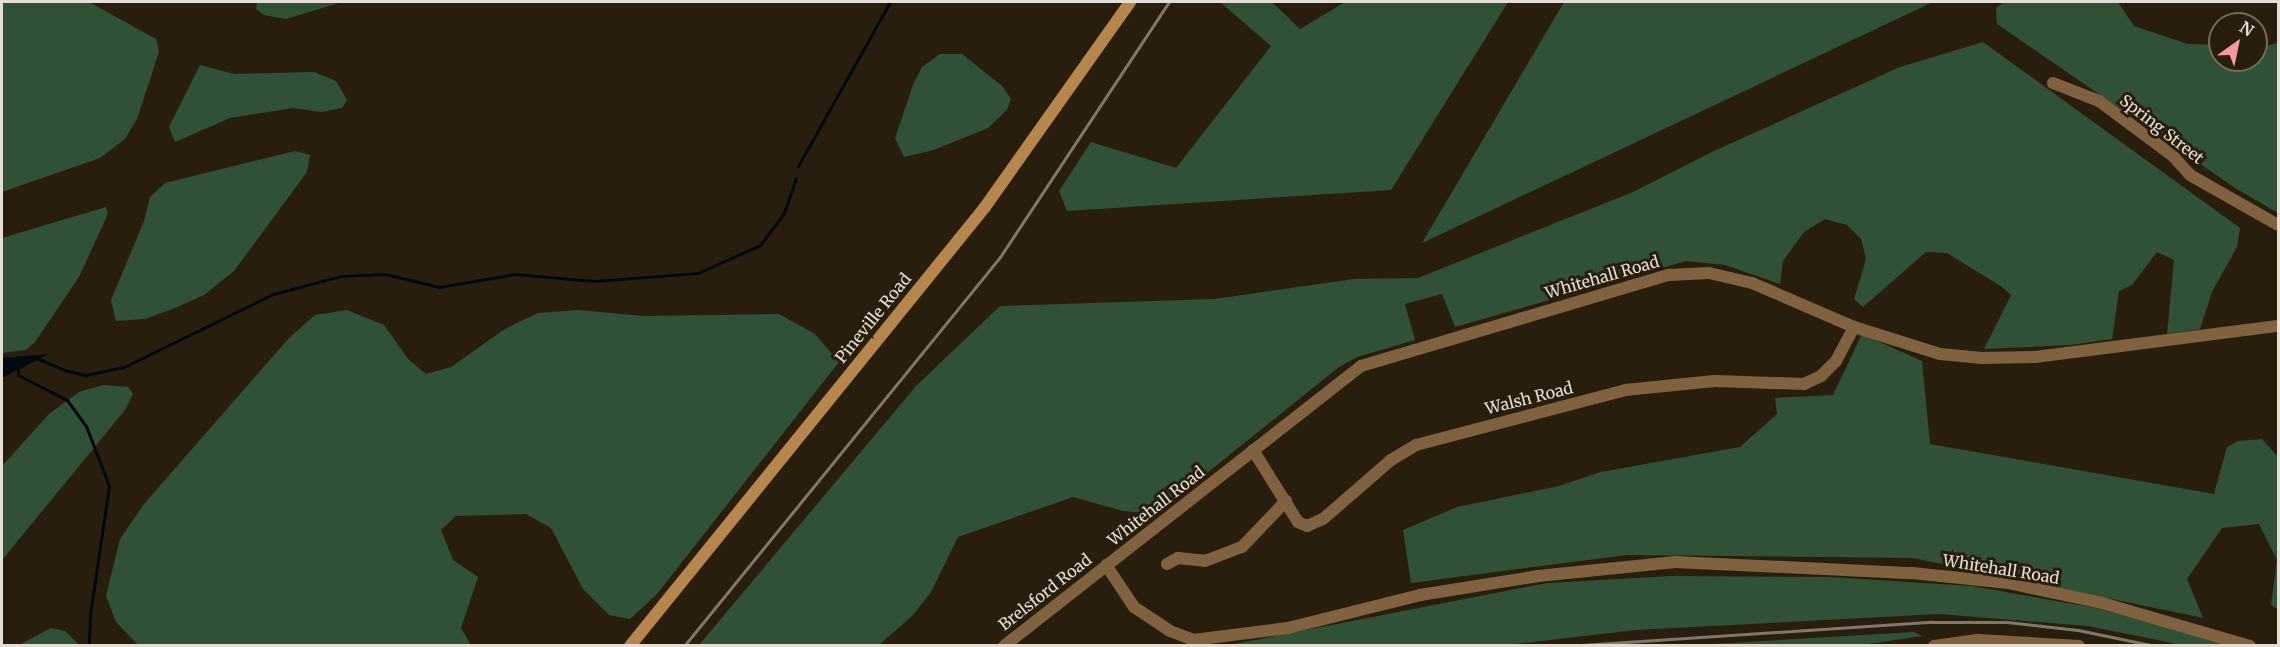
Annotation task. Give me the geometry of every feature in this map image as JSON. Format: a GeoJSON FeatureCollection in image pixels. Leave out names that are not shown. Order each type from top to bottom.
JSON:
{"type":"FeatureCollection","features":[{"type":"Feature","properties":{"kind":"main road","name":"Pineville Road"},"geometry":{"type":"LineString","coordinates":[[630,645],[985,207],[1130,2]]}},
{"type":"Feature","properties":{"kind":"street","name":"Spring Street"},"geometry":{"type":"LineString","coordinates":[[2053,83],[2098,101],[2173,156],[2190,175],[2278,225]]}},
{"type":"Feature","properties":{"kind":"street","name":"Whitehall Road"},"geometry":{"type":"LineString","coordinates":[[2250,645],[2102,603],[2008,583],[1912,573],[1675,562],[1538,576],[1420,595],[1288,628],[1193,640],[1170,632],[1134,606],[1106,566],[1361,366],[1669,275],[1709,273],[1752,283],[1854,327],[1940,354],[1982,358],[2035,357],[2278,326]]}},
{"type":"Feature","properties":{"kind":"street","name":"Walsh Road"},"geometry":{"type":"LineString","coordinates":[[1253,450],[1298,522],[1306,526],[1323,519],[1391,460],[1416,445],[1625,390],[1715,381],[1804,384],[1821,376],[1836,361],[1854,327]]}},
{"type":"Feature","properties":{"kind":"street"},"geometry":{"type":"LineString","coordinates":[[1167,564],[1178,558],[1205,561],[1242,547],[1286,501]]}},
{"type":"Feature","properties":{"kind":"street","name":"Brelsford Road"},"geometry":{"type":"LineString","coordinates":[[1004,645],[1106,566]]}},
{"type":"Feature","properties":{"kind":"street"},"geometry":{"type":"LineString","coordinates":[[1934,645],[1978,640],[2079,645]]}},
{"type":"Feature","properties":{"kind":"green space"},"geometry":{"type":"Polygon","coordinates":[[[2,2],[89,2],[156,39],[159,52],[137,119],[125,139],[100,158],[2,192],[2,2]]]}},
{"type":"Feature","properties":{"kind":"green space"},"geometry":{"type":"Polygon","coordinates":[[[257,2],[342,2],[286,19],[264,15],[256,9],[257,2]]]}},
{"type":"Feature","properties":{"kind":"green space"},"geometry":{"type":"Polygon","coordinates":[[[1220,2],[1272,2],[1300,29],[1345,2],[1508,2],[1391,190],[1067,211],[1059,191],[1091,142],[1176,168],[1271,46],[1220,2]]]}},
{"type":"Feature","properties":{"kind":"green space"},"geometry":{"type":"Polygon","coordinates":[[[1564,2],[1933,2],[1422,243],[1564,2]]]}},
{"type":"Feature","properties":{"kind":"green space"},"geometry":{"type":"Polygon","coordinates":[[[2004,2],[2118,2],[2134,26],[2188,44],[2208,45],[2208,72],[2268,72],[2268,45],[2278,43],[2278,213],[2235,188],[1997,24],[1996,8],[2004,2]]]}},
{"type":"Feature","properties":{"kind":"green space"},"geometry":{"type":"Polygon","coordinates":[[[1983,42],[2240,228],[2237,247],[2212,292],[2200,329],[2167,334],[2174,260],[2157,252],[2132,285],[2119,291],[2112,339],[2071,345],[1984,349],[2011,295],[2002,287],[1947,253],[1926,252],[1863,307],[1854,299],[1866,259],[1861,239],[1847,225],[1825,219],[1804,232],[1783,261],[1780,284],[1725,265],[1686,261],[1455,327],[1442,294],[1405,304],[1415,340],[1357,357],[1339,367],[1156,514],[1123,511],[1073,497],[958,537],[931,592],[913,615],[879,645],[699,645],[916,386],[1000,306],[1214,299],[1354,279],[1418,278],[1633,192],[1714,151],[1900,67],[1983,42]]]}},
{"type":"Feature","properties":{"kind":"green space"},"geometry":{"type":"Polygon","coordinates":[[[940,54],[962,54],[1002,86],[1011,99],[1007,110],[988,128],[934,150],[904,157],[895,138],[913,85],[922,67],[940,54]]]}},
{"type":"Feature","properties":{"kind":"green space"},"geometry":{"type":"Polygon","coordinates":[[[200,65],[234,74],[314,72],[336,81],[347,100],[342,108],[321,112],[293,108],[230,118],[175,142],[169,127],[200,65]]]}},
{"type":"Feature","properties":{"kind":"green space"},"geometry":{"type":"Polygon","coordinates":[[[295,151],[310,155],[307,172],[234,271],[204,295],[175,308],[145,319],[116,321],[111,300],[144,221],[150,197],[165,183],[295,151]]]}},
{"type":"Feature","properties":{"kind":"green space"},"geometry":{"type":"Polygon","coordinates":[[[106,207],[108,214],[79,277],[35,342],[26,350],[2,353],[2,238],[106,207]]]}},
{"type":"Feature","properties":{"kind":"green space"},"geometry":{"type":"Polygon","coordinates":[[[347,310],[384,325],[408,359],[426,374],[451,367],[505,329],[538,313],[578,310],[643,316],[779,314],[815,334],[839,362],[657,594],[630,619],[609,615],[583,589],[551,528],[526,514],[456,516],[441,530],[453,560],[478,577],[461,628],[471,645],[138,645],[116,622],[106,596],[120,539],[144,504],[289,338],[315,315],[347,310]]]}},
{"type":"Feature","properties":{"kind":"green space"},"geometry":{"type":"Polygon","coordinates":[[[1862,334],[1922,361],[1930,444],[2214,494],[2227,447],[2238,441],[2262,439],[2278,457],[2278,609],[2271,605],[2277,560],[2259,524],[2222,528],[2187,579],[2203,618],[1913,558],[1627,555],[1411,583],[1403,530],[1457,507],[1559,486],[1601,472],[1740,447],[1777,414],[1775,398],[1833,395],[1862,334]]]}},
{"type":"Feature","properties":{"kind":"green space"},"geometry":{"type":"Polygon","coordinates":[[[104,385],[128,387],[133,394],[125,410],[2,560],[2,466],[49,414],[79,392],[104,385]]]}},
{"type":"Feature","properties":{"kind":"green space"},"geometry":{"type":"Polygon","coordinates":[[[1671,576],[1830,577],[1972,586],[2096,608],[2232,645],[2182,645],[2088,626],[1939,614],[1636,630],[1506,645],[1224,646],[1547,583],[1671,576]]]}},
{"type":"Feature","properties":{"kind":"green space"},"geometry":{"type":"Polygon","coordinates":[[[51,628],[65,631],[79,645],[19,645],[51,628]]]}},
{"type":"Feature","properties":{"kind":"green space"},"geometry":{"type":"Polygon","coordinates":[[[1914,632],[1922,636],[1861,645],[1696,645],[1914,632]]]}},
{"type":"Feature","properties":{"kind":"shaded area"},"geometry":{"type":"Polygon","coordinates":[[[49,354],[2,378],[2,358],[49,354]]]}},
{"type":"Feature","properties":{"kind":"waterway"},"geometry":{"type":"LineString","coordinates":[[798,166],[890,2]]}},
{"type":"Feature","properties":{"kind":"waterway"},"geometry":{"type":"LineString","coordinates":[[36,358],[64,370],[86,375],[124,367],[273,294],[341,276],[385,274],[439,287],[515,274],[594,281],[698,273],[760,245],[784,213],[796,178]]}},
{"type":"Feature","properties":{"kind":"waterway"},"geometry":{"type":"LineString","coordinates":[[18,368],[18,375],[67,400],[86,426],[109,486],[90,615],[89,646]]}},
{"type":"Feature","properties":{"kind":"railway"},"geometry":{"type":"LineString","coordinates":[[684,646],[1000,257],[1169,2]]}},
{"type":"Feature","properties":{"kind":"railway"},"geometry":{"type":"LineString","coordinates":[[1566,646],[1931,622],[2007,622],[2078,630],[2155,646]]}}]}
